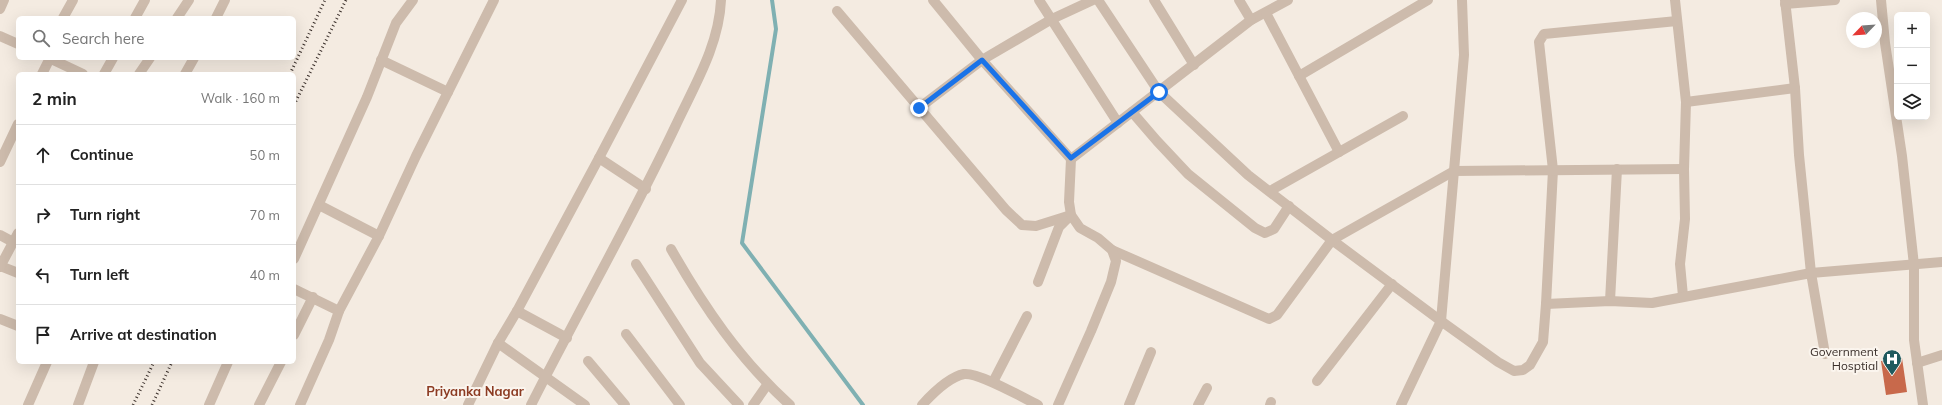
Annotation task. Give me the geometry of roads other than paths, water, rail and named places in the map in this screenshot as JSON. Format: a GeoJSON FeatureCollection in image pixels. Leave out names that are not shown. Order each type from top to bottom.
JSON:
{"type":"FeatureCollection","features":[{"type":"Feature","properties":{"kind":"street"},"geometry":{"type":"LineString","coordinates":[[0,9],[4,0]]}},
{"type":"Feature","properties":{"kind":"street"},"geometry":{"type":"LineString","coordinates":[[64,16],[73,0]]}},
{"type":"Feature","properties":{"kind":"street"},"geometry":{"type":"LineString","coordinates":[[136,16],[145,0]]}},
{"type":"Feature","properties":{"kind":"street"},"geometry":{"type":"LineString","coordinates":[[178,16],[189,0]]}},
{"type":"Feature","properties":{"kind":"street"},"geometry":{"type":"LineString","coordinates":[[217,16],[225,0]]}},
{"type":"Feature","properties":{"kind":"street"},"geometry":{"type":"LineString","coordinates":[[296,255],[367,96],[396,23],[413,0]]}},
{"type":"Feature","properties":{"kind":"street"},"geometry":{"type":"LineString","coordinates":[[300,405],[329,340],[339,311],[379,236],[494,0]]}},
{"type":"Feature","properties":{"kind":"street"},"geometry":{"type":"LineString","coordinates":[[468,405],[498,343],[517,311],[682,0]]}},
{"type":"Feature","properties":{"kind":"street"},"geometry":{"type":"LineString","coordinates":[[531,405],[646,189],[712,50],[720,18],[721,0]]}},
{"type":"Feature","properties":{"kind":"street"},"geometry":{"type":"LineString","coordinates":[[933,0],[982,60],[1071,158],[1069,202],[1071,215],[1080,228],[1098,238],[1112,250],[1269,319],[1277,315],[1332,240],[1454,171],[1684,169]]}},
{"type":"Feature","properties":{"kind":"street"},"geometry":{"type":"LineString","coordinates":[[1039,0],[1118,123]]}},
{"type":"Feature","properties":{"kind":"street"},"geometry":{"type":"LineString","coordinates":[[919,108],[982,60],[1052,19],[1093,0]]}},
{"type":"Feature","properties":{"kind":"street"},"geometry":{"type":"LineString","coordinates":[[1098,0],[1159,92],[1248,175],[1332,240],[1498,362],[1514,370],[1523,370],[1530,365],[1543,342],[1546,304],[1553,170],[1539,42],[1544,34],[1678,21]]}},
{"type":"Feature","properties":{"kind":"street"},"geometry":{"type":"LineString","coordinates":[[1154,0],[1194,65]]}},
{"type":"Feature","properties":{"kind":"street"},"geometry":{"type":"LineString","coordinates":[[1239,0],[1251,20]]}},
{"type":"Feature","properties":{"kind":"street"},"geometry":{"type":"LineString","coordinates":[[1071,158],[1251,20],[1288,0]]}},
{"type":"Feature","properties":{"kind":"street"},"geometry":{"type":"LineString","coordinates":[[1299,76],[1428,0]]}},
{"type":"Feature","properties":{"kind":"street"},"geometry":{"type":"LineString","coordinates":[[1401,405],[1441,320],[1464,56],[1462,0]]}},
{"type":"Feature","properties":{"kind":"street"},"geometry":{"type":"LineString","coordinates":[[1675,0],[1686,102],[1684,169],[1685,219],[1680,264],[1683,296]]}},
{"type":"Feature","properties":{"kind":"street"},"geometry":{"type":"LineString","coordinates":[[1825,354],[1811,273],[1799,155],[1795,88],[1785,2],[1835,0]]}},
{"type":"Feature","properties":{"kind":"street"},"geometry":{"type":"LineString","coordinates":[[1881,0],[1885,43],[1902,156],[1914,265],[1914,340],[1923,405]]}},
{"type":"Feature","properties":{"kind":"street"},"geometry":{"type":"LineString","coordinates":[[837,11],[1006,210],[1022,225],[1036,226],[1071,215]]}},
{"type":"Feature","properties":{"kind":"street"},"geometry":{"type":"LineString","coordinates":[[1266,13],[1339,152]]}},
{"type":"Feature","properties":{"kind":"street"},"geometry":{"type":"LineString","coordinates":[[0,36],[16,43]]}},
{"type":"Feature","properties":{"kind":"street"},"geometry":{"type":"LineString","coordinates":[[43,72],[48,60]]}},
{"type":"Feature","properties":{"kind":"street"},"geometry":{"type":"LineString","coordinates":[[53,60],[79,72]]}},
{"type":"Feature","properties":{"kind":"street"},"geometry":{"type":"LineString","coordinates":[[105,72],[112,60]]}},
{"type":"Feature","properties":{"kind":"street"},"geometry":{"type":"LineString","coordinates":[[140,72],[149,60]]}},
{"type":"Feature","properties":{"kind":"street"},"geometry":{"type":"LineString","coordinates":[[186,72],[193,60]]}},
{"type":"Feature","properties":{"kind":"street"},"geometry":{"type":"LineString","coordinates":[[381,60],[448,92]]}},
{"type":"Feature","properties":{"kind":"street"},"geometry":{"type":"LineString","coordinates":[[1686,102],[1795,88]]}},
{"type":"Feature","properties":{"kind":"street"},"geometry":{"type":"LineString","coordinates":[[1132,112],[1157,142],[1188,174],[1255,228],[1265,233],[1274,229],[1289,206]]}},
{"type":"Feature","properties":{"kind":"street"},"geometry":{"type":"LineString","coordinates":[[1270,192],[1403,116]]}},
{"type":"Feature","properties":{"kind":"street"},"geometry":{"type":"LineString","coordinates":[[0,162],[16,128]]}},
{"type":"Feature","properties":{"kind":"street"},"geometry":{"type":"LineString","coordinates":[[599,158],[646,189]]}},
{"type":"Feature","properties":{"kind":"street"},"geometry":{"type":"LineString","coordinates":[[1610,301],[1617,169]]}},
{"type":"Feature","properties":{"kind":"street"},"geometry":{"type":"LineString","coordinates":[[319,205],[379,236]]}},
{"type":"Feature","properties":{"kind":"street"},"geometry":{"type":"LineString","coordinates":[[1038,282],[1058,227],[1071,215]]}},
{"type":"Feature","properties":{"kind":"street"},"geometry":{"type":"LineString","coordinates":[[0,235],[16,238],[0,266],[16,272]]}},
{"type":"Feature","properties":{"kind":"street"},"geometry":{"type":"LineString","coordinates":[[671,249],[696,292],[733,344],[768,385],[790,405]]}},
{"type":"Feature","properties":{"kind":"street"},"geometry":{"type":"LineString","coordinates":[[1058,405],[1111,282],[1116,261],[1112,250]]}},
{"type":"Feature","properties":{"kind":"street"},"geometry":{"type":"LineString","coordinates":[[1546,304],[1610,301],[1652,303],[1811,273],[1942,262]]}},
{"type":"Feature","properties":{"kind":"street"},"geometry":{"type":"LineString","coordinates":[[636,264],[700,363],[739,405]]}},
{"type":"Feature","properties":{"kind":"street"},"geometry":{"type":"LineString","coordinates":[[1317,381],[1392,284]]}},
{"type":"Feature","properties":{"kind":"street"},"geometry":{"type":"LineString","coordinates":[[296,290],[339,311]]}},
{"type":"Feature","properties":{"kind":"street"},"geometry":{"type":"LineString","coordinates":[[296,331],[313,297]]}},
{"type":"Feature","properties":{"kind":"street"},"geometry":{"type":"LineString","coordinates":[[517,311],[567,338]]}},
{"type":"Feature","properties":{"kind":"street"},"geometry":{"type":"LineString","coordinates":[[993,382],[1027,316]]}},
{"type":"Feature","properties":{"kind":"street"},"geometry":{"type":"LineString","coordinates":[[0,319],[16,325]]}},
{"type":"Feature","properties":{"kind":"street"},"geometry":{"type":"LineString","coordinates":[[626,334],[680,405]]}},
{"type":"Feature","properties":{"kind":"street"},"geometry":{"type":"LineString","coordinates":[[498,343],[585,405]]}},
{"type":"Feature","properties":{"kind":"street"},"geometry":{"type":"LineString","coordinates":[[1129,405],[1151,352]]}},
{"type":"Feature","properties":{"kind":"street"},"geometry":{"type":"LineString","coordinates":[[1917,363],[1942,355]]}},
{"type":"Feature","properties":{"kind":"street"},"geometry":{"type":"LineString","coordinates":[[588,361],[625,405]]}},
{"type":"Feature","properties":{"kind":"street"},"geometry":{"type":"LineString","coordinates":[[28,405],[46,364]]}},
{"type":"Feature","properties":{"kind":"street"},"geometry":{"type":"LineString","coordinates":[[78,405],[93,364]]}},
{"type":"Feature","properties":{"kind":"street"},"geometry":{"type":"LineString","coordinates":[[209,405],[227,364]]}},
{"type":"Feature","properties":{"kind":"street"},"geometry":{"type":"LineString","coordinates":[[259,405],[279,364]]}},
{"type":"Feature","properties":{"kind":"street"},"geometry":{"type":"LineString","coordinates":[[926,404],[954,377],[966,374],[993,382],[1022,402],[1038,405]]}},
{"type":"Feature","properties":{"kind":"street"},"geometry":{"type":"LineString","coordinates":[[753,405],[768,385]]}},
{"type":"Feature","properties":{"kind":"street"},"geometry":{"type":"LineString","coordinates":[[1198,405],[1206,388]]}},
{"type":"Feature","properties":{"kind":"waterway"},"geometry":{"type":"LineString","coordinates":[[772,0],[776,29],[742,243],[863,405]]}},
{"type":"Feature","properties":{"kind":"railway"},"geometry":{"type":"LineString","coordinates":[[291,72],[325,0]]}},
{"type":"Feature","properties":{"kind":"railway"},"geometry":{"type":"LineString","coordinates":[[296,101],[346,0]]}},
{"type":"Feature","properties":{"kind":"railway"},"geometry":{"type":"LineString","coordinates":[[133,405],[153,364]]}},
{"type":"Feature","properties":{"kind":"railway"},"geometry":{"type":"LineString","coordinates":[[152,405],[171,364]]}},
{"type":"Feature","properties":{"kind":"place","name":"Government Hosptial"},"geometry":{"type":"Point","coordinates":[1892,376]}},
{"type":"Feature","properties":{"kind":"district","name":"Priyanka Nagar"},"geometry":{"type":"Point","coordinates":[475,391]}}]}
